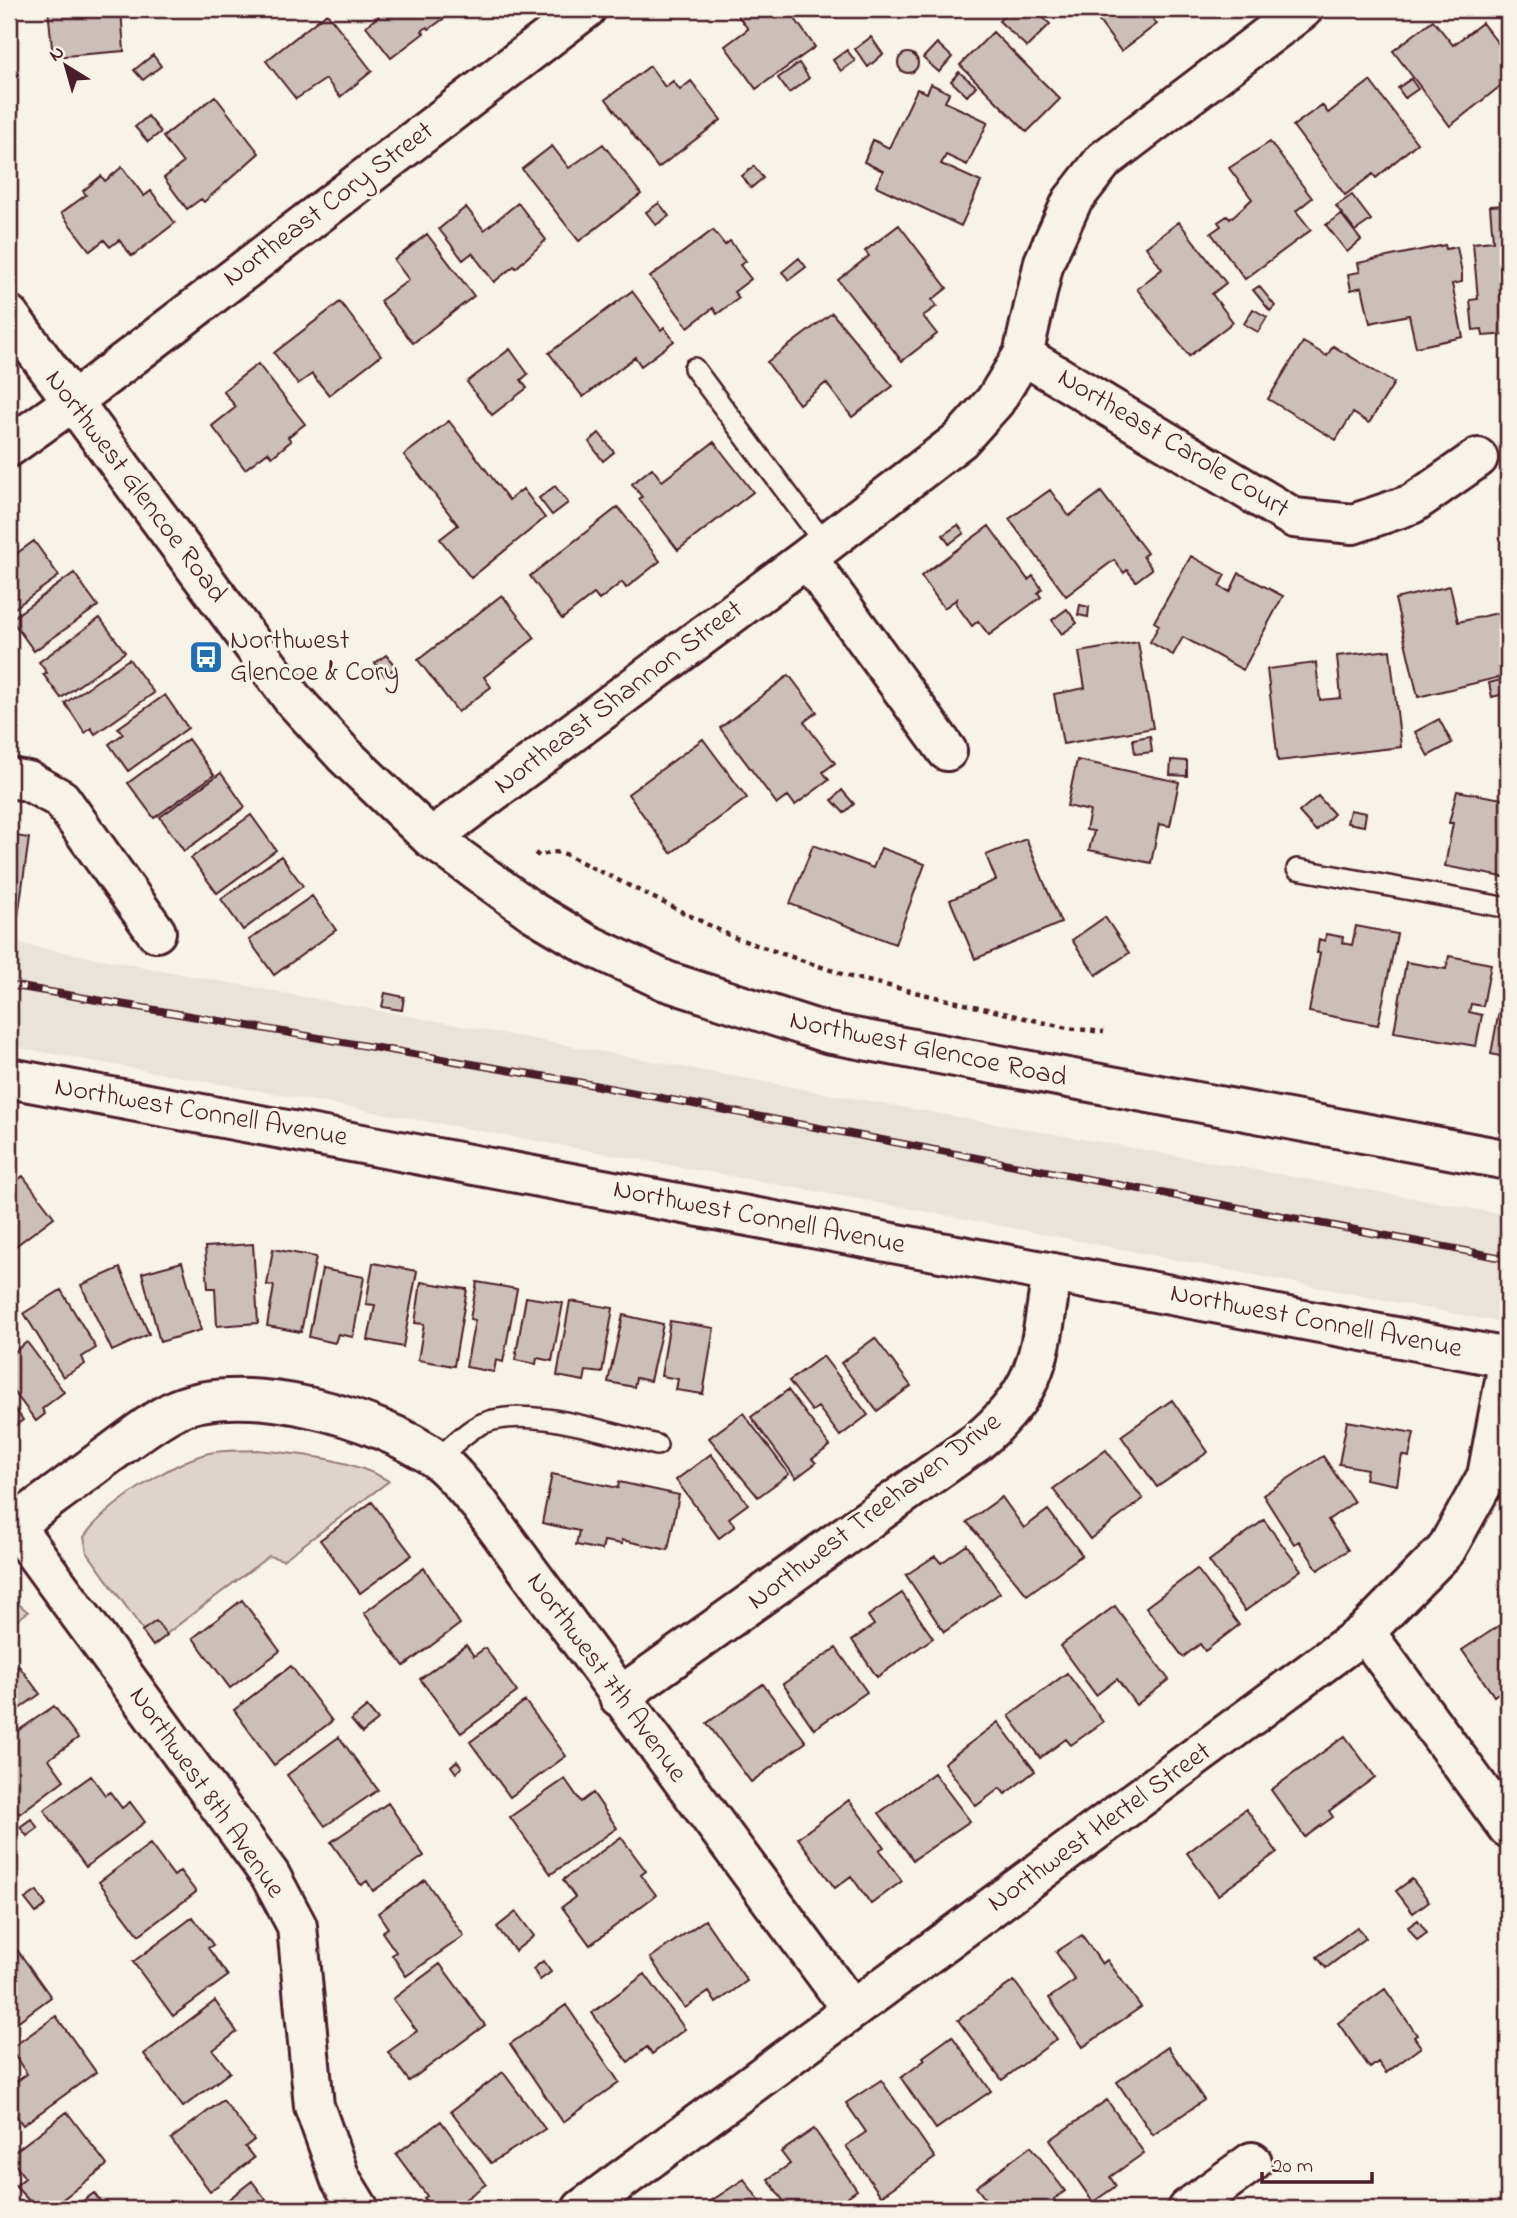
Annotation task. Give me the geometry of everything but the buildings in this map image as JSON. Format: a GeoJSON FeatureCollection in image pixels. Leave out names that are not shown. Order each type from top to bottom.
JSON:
{"type":"FeatureCollection","features":[{"type":"Feature","properties":{"kind":"street","name":"Northeast Shannon Street"},"geometry":{"type":"LineString","coordinates":[[431,838],[816,551],[960,440],[995,401],[1023,355],[1044,262],[1072,201],[1088,180],[1104,160],[1303,9]]}},
{"type":"Feature","properties":{"kind":"street","name":"Northeast Cory Street"},"geometry":{"type":"LineString","coordinates":[[9,447],[72,402],[566,15]]}},
{"type":"Feature","properties":{"kind":"street","name":"Northwest Glencoe Road"},"geometry":{"type":"LineString","coordinates":[[9,315],[292,698],[353,764],[431,838],[533,912],[587,944],[666,981],[814,1030],[1508,1160]]}},
{"type":"Feature","properties":{"kind":"street","name":"Northeast Carole Court"},"geometry":{"type":"LineString","coordinates":[[1023,355],[1294,518],[1353,524],[1412,504],[1478,458]]}},
{"type":"Feature","properties":{"kind":"street"},"geometry":{"type":"LineString","coordinates":[[816,551],[947,751]]}},
{"type":"Feature","properties":{"kind":"street"},"geometry":{"type":"LineString","coordinates":[[9,778],[28,781],[61,799],[156,932]]}},
{"type":"Feature","properties":{"kind":"street","name":"Northwest Connell Avenue"},"geometry":{"type":"LineString","coordinates":[[9,1078],[1508,1358]]}},
{"type":"Feature","properties":{"kind":"street","name":"Northwest Treehaven Drive"},"geometry":{"type":"LineString","coordinates":[[619,1698],[977,1442],[1005,1419],[1037,1364],[1052,1273]]}},
{"type":"Feature","properties":{"kind":"street","name":"Northwest Hertel Street"},"geometry":{"type":"LineString","coordinates":[[582,2209],[1365,1632],[1447,1550],[1487,1476],[1508,1364]]}},
{"type":"Feature","properties":{"kind":"street","name":"Northwest 7th Avenue"},"geometry":{"type":"LineString","coordinates":[[11,1527],[149,1425],[179,1408],[220,1400],[263,1400],[311,1408],[373,1424],[437,1459],[480,1505],[619,1698],[852,2010]]}},
{"type":"Feature","properties":{"kind":"street","name":"Northwest 8th Avenue"},"geometry":{"type":"LineString","coordinates":[[11,1527],[270,1875],[297,1926],[305,1983],[314,2106],[340,2178],[359,2209]]}},
{"type":"Feature","properties":{"kind":"street"},"geometry":{"type":"LineString","coordinates":[[1365,1632],[1508,1828]]}},
{"type":"Feature","properties":{"kind":"street"},"geometry":{"type":"LineString","coordinates":[[1188,2209],[1252,2161]]}},
{"type":"Feature","properties":{"kind":"lane"},"geometry":{"type":"LineString","coordinates":[[694,368],[816,551]]}},
{"type":"Feature","properties":{"kind":"lane"},"geometry":{"type":"LineString","coordinates":[[1297,869],[1508,908]]}},
{"type":"Feature","properties":{"kind":"lane"},"geometry":{"type":"LineString","coordinates":[[437,1459],[475,1427],[512,1416],[557,1422],[657,1446]]}},
{"type":"Feature","properties":{"kind":"path"},"geometry":{"type":"LineString","coordinates":[[535,853],[539,856],[552,852],[563,853],[733,937],[851,977],[1067,1028],[1104,1032]]}},
{"type":"Feature","properties":{"kind":"shaded area"},"geometry":{"type":"Polygon","coordinates":[[[9,942],[835,1095],[1508,1215],[1508,1324],[913,1209],[9,1046],[9,942]]]}},
{"type":"Feature","properties":{"kind":"shaded area"},"geometry":{"type":"Polygon","coordinates":[[[258,1450],[342,1462],[389,1481],[283,1560],[269,1556],[153,1644],[87,1552],[84,1537],[123,1499],[177,1466],[209,1453],[258,1450]]]}},
{"type":"Feature","properties":{"kind":"shaded area"},"geometry":{"type":"Polygon","coordinates":[[[9,1596],[28,1612],[9,1626],[9,1596]]]}},
{"type":"Feature","properties":{"kind":"railway"},"geometry":{"type":"LineString","coordinates":[[9,985],[583,1083],[1508,1259]]}},
{"type":"Feature","properties":{"kind":"place","name":"Northwest Glencoe & Cory"},"geometry":{"type":"Point","coordinates":[206,657]}}]}
